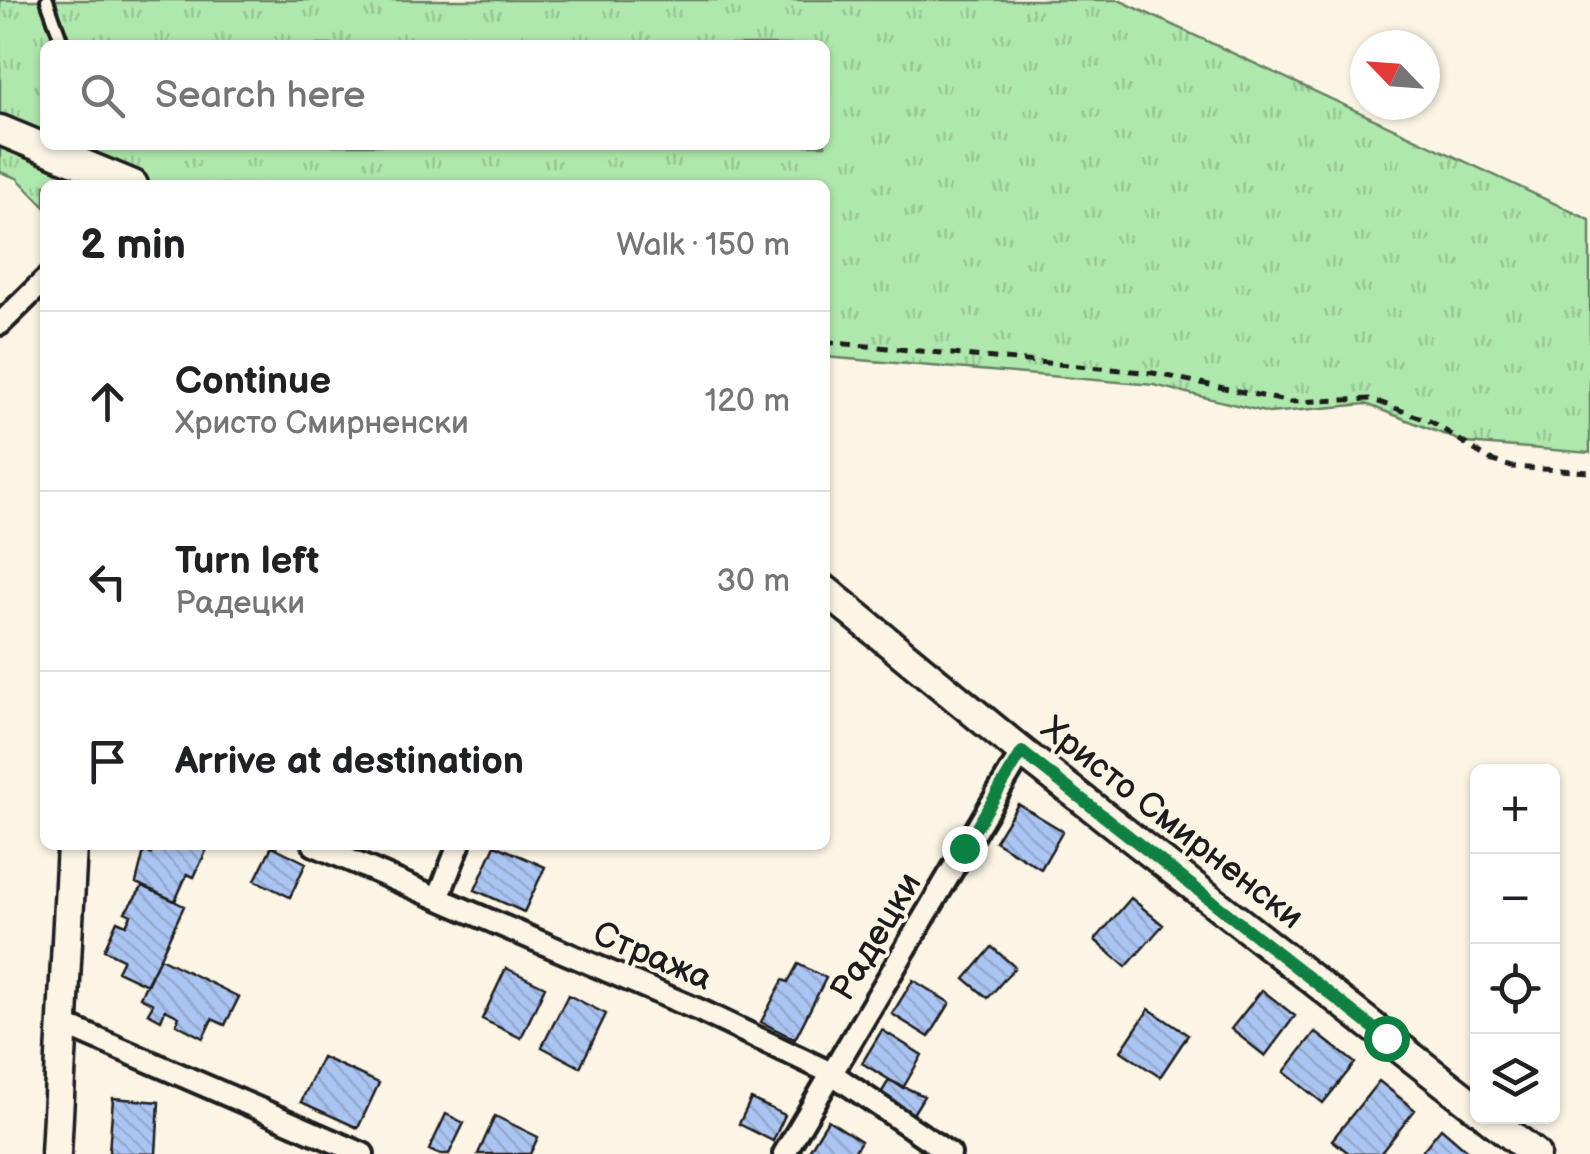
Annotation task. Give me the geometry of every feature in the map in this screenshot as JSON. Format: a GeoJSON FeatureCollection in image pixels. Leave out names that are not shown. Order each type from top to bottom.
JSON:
{"type":"FeatureCollection","features":[{"type":"Feature","properties":{"kind":"street"},"geometry":{"type":"LineString","coordinates":[[0,130],[40,147]]}},
{"type":"Feature","properties":{"kind":"street"},"geometry":{"type":"LineString","coordinates":[[48,150],[120,180]]}},
{"type":"Feature","properties":{"kind":"street"},"geometry":{"type":"LineString","coordinates":[[0,324],[40,285]]}},
{"type":"Feature","properties":{"kind":"street","name":"Христо Смирненски"},"geometry":{"type":"LineString","coordinates":[[830,594],[1022,752],[1470,1103]]}},
{"type":"Feature","properties":{"kind":"street","name":"Радецки"},"geometry":{"type":"LineString","coordinates":[[784,1154],[1022,752]]}},
{"type":"Feature","properties":{"kind":"street"},"geometry":{"type":"LineString","coordinates":[[56,1154],[72,850]]}},
{"type":"Feature","properties":{"kind":"street","name":"Стража"},"geometry":{"type":"LineString","coordinates":[[326,850],[701,1010],[831,1074],[950,1154]]}},
{"type":"Feature","properties":{"kind":"street"},"geometry":{"type":"LineString","coordinates":[[438,898],[457,850]]}},
{"type":"Feature","properties":{"kind":"street"},"geometry":{"type":"LineString","coordinates":[[63,1024],[363,1154]]}},
{"type":"Feature","properties":{"kind":"street"},"geometry":{"type":"LineString","coordinates":[[1496,1124],[1526,1151]]}},
{"type":"Feature","properties":{"kind":"lane"},"geometry":{"type":"LineString","coordinates":[[47,0],[61,40]]}},
{"type":"Feature","properties":{"kind":"path"},"geometry":{"type":"LineString","coordinates":[[830,342],[1153,372],[1290,402],[1371,399],[1421,417],[1490,460],[1512,467],[1590,472]]}},
{"type":"Feature","properties":{"kind":"green space"},"geometry":{"type":"Polygon","coordinates":[[[0,0],[1119,0],[1350,108],[1350,120],[1376,120],[1590,220],[1590,453],[1466,443],[1366,404],[1269,413],[1154,385],[830,357],[830,180],[40,180],[40,202],[17,178],[0,172],[0,0]]]}},
{"type":"Feature","properties":{"kind":"building"},"geometry":{"type":"Polygon","coordinates":[[[1018,804],[1063,831],[1041,869],[995,841],[1018,804]]]}},
{"type":"Feature","properties":{"kind":"building"},"geometry":{"type":"Polygon","coordinates":[[[153,850],[207,850],[194,877],[187,874],[175,901],[136,883],[144,851],[151,854],[153,850]]]}},
{"type":"Feature","properties":{"kind":"building"},"geometry":{"type":"Polygon","coordinates":[[[270,850],[280,850],[306,863],[290,897],[255,880],[270,850]]]}},
{"type":"Feature","properties":{"kind":"building"},"geometry":{"type":"Polygon","coordinates":[[[493,850],[506,850],[545,867],[524,912],[475,890],[493,850]]]}},
{"type":"Feature","properties":{"kind":"building"},"geometry":{"type":"Polygon","coordinates":[[[143,886],[184,906],[147,985],[117,971],[123,959],[104,950],[117,921],[126,925],[131,915],[125,912],[143,886]]]}},
{"type":"Feature","properties":{"kind":"building"},"geometry":{"type":"Polygon","coordinates":[[[1131,898],[1163,925],[1126,967],[1095,940],[1131,898]]]}},
{"type":"Feature","properties":{"kind":"building"},"geometry":{"type":"Polygon","coordinates":[[[992,947],[1015,967],[988,998],[965,979],[992,947]]]}},
{"type":"Feature","properties":{"kind":"building"},"geometry":{"type":"Polygon","coordinates":[[[160,958],[239,997],[225,1025],[212,1019],[203,1038],[176,1024],[179,1017],[165,1010],[161,1020],[148,1013],[153,1004],[140,997],[160,958]]]}},
{"type":"Feature","properties":{"kind":"building"},"geometry":{"type":"Polygon","coordinates":[[[798,964],[826,978],[795,1039],[761,1022],[783,980],[788,982],[798,964]]]}},
{"type":"Feature","properties":{"kind":"building"},"geometry":{"type":"Polygon","coordinates":[[[506,968],[545,987],[521,1038],[482,1019],[506,968]]]}},
{"type":"Feature","properties":{"kind":"building"},"geometry":{"type":"Polygon","coordinates":[[[913,980],[950,1003],[929,1037],[892,1014],[913,980]]]}},
{"type":"Feature","properties":{"kind":"building"},"geometry":{"type":"Polygon","coordinates":[[[1262,990],[1295,1016],[1265,1056],[1231,1029],[1262,990]]]}},
{"type":"Feature","properties":{"kind":"building"},"geometry":{"type":"Polygon","coordinates":[[[568,995],[606,1014],[580,1067],[542,1047],[568,995]]]}},
{"type":"Feature","properties":{"kind":"building"},"geometry":{"type":"Polygon","coordinates":[[[1149,1009],[1188,1035],[1160,1077],[1121,1051],[1149,1009]]]}},
{"type":"Feature","properties":{"kind":"building"},"geometry":{"type":"Polygon","coordinates":[[[882,1030],[922,1055],[903,1088],[862,1063],[882,1030]]]}},
{"type":"Feature","properties":{"kind":"building"},"geometry":{"type":"Polygon","coordinates":[[[1315,1032],[1355,1063],[1323,1103],[1284,1072],[1315,1032]]]}},
{"type":"Feature","properties":{"kind":"building"},"geometry":{"type":"Polygon","coordinates":[[[322,1057],[379,1083],[358,1128],[301,1102],[322,1057]]]}},
{"type":"Feature","properties":{"kind":"building"},"geometry":{"type":"Polygon","coordinates":[[[889,1080],[924,1096],[910,1119],[877,1100],[889,1080]]]}},
{"type":"Feature","properties":{"kind":"building"},"geometry":{"type":"Polygon","coordinates":[[[1379,1081],[1415,1110],[1380,1154],[1350,1154],[1332,1140],[1379,1081]]]}},
{"type":"Feature","properties":{"kind":"building"},"geometry":{"type":"Polygon","coordinates":[[[113,1098],[159,1102],[156,1154],[109,1153],[113,1098]]]}},
{"type":"Feature","properties":{"kind":"building"},"geometry":{"type":"Polygon","coordinates":[[[751,1099],[785,1115],[773,1141],[739,1124],[751,1099]]]}},
{"type":"Feature","properties":{"kind":"building"},"geometry":{"type":"Polygon","coordinates":[[[446,1114],[464,1123],[449,1154],[438,1154],[429,1150],[446,1114]]]}},
{"type":"Feature","properties":{"kind":"building"},"geometry":{"type":"Polygon","coordinates":[[[495,1116],[538,1137],[530,1154],[478,1154],[495,1116]]]}},
{"type":"Feature","properties":{"kind":"building"},"geometry":{"type":"Polygon","coordinates":[[[828,1120],[861,1141],[853,1154],[807,1154],[828,1120]]]}},
{"type":"Feature","properties":{"kind":"building"},"geometry":{"type":"Polygon","coordinates":[[[1441,1128],[1471,1154],[1420,1154],[1441,1128]]]}},
{"type":"Feature","properties":{"kind":"route"},"geometry":{"type":"LineString","coordinates":[[964,848],[1022,752],[1386,1038]]}}]}
